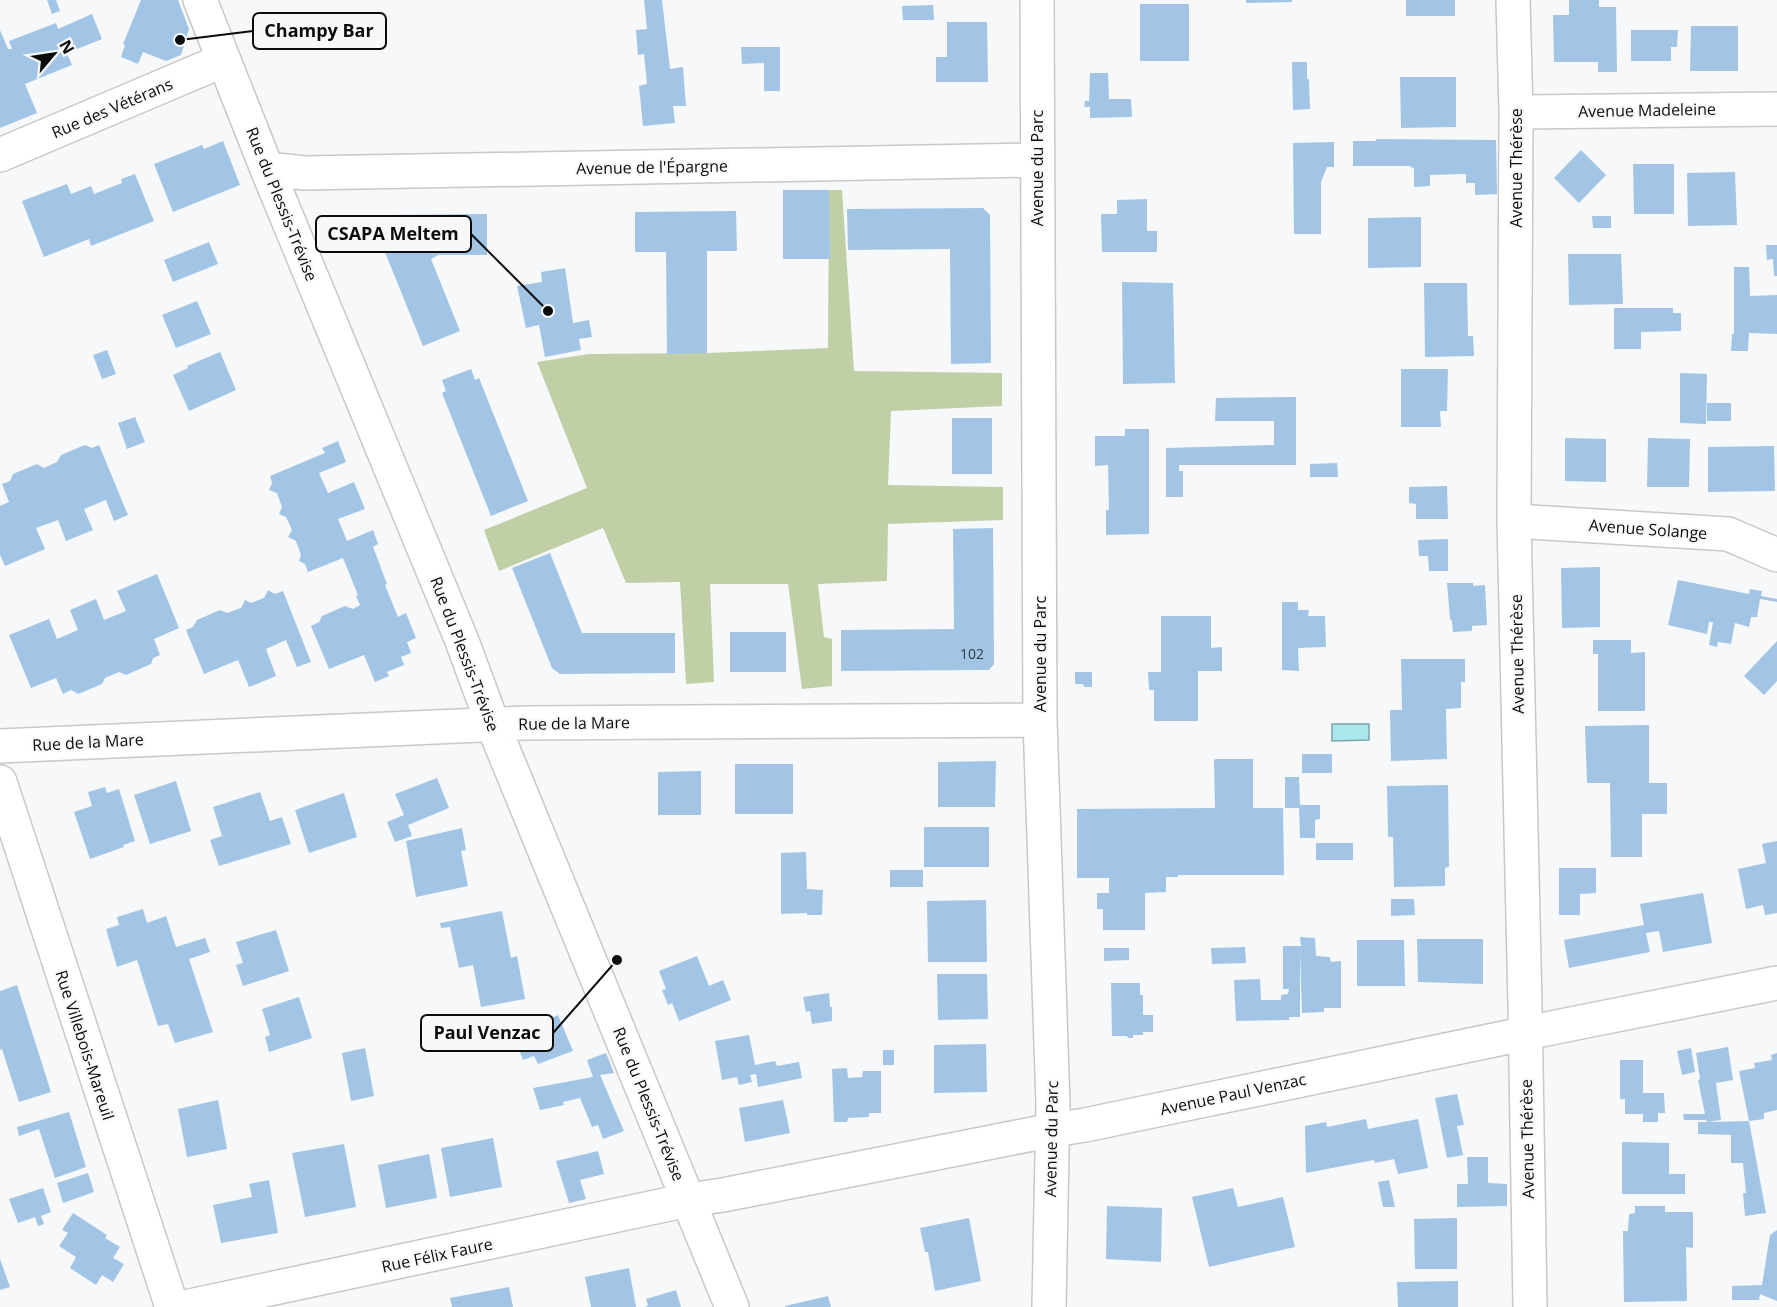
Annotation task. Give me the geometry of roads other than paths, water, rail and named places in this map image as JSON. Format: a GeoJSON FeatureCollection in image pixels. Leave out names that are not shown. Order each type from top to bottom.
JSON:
{"type":"FeatureCollection","features":[{"type":"Feature","properties":{"kind":"street","name":"Rue du Plessis-Trévise"},"geometry":{"type":"LineString","coordinates":[[200,0],[267,169],[462,641],[493,725],[732,1307]]}},
{"type":"Feature","properties":{"kind":"street","name":"Avenue du Parc"},"geometry":{"type":"LineString","coordinates":[[1037,0],[1040,720],[1053,1103],[1049,1307]]}},
{"type":"Feature","properties":{"kind":"street","name":"Avenue Thérèse"},"geometry":{"type":"LineString","coordinates":[[1513,0],[1516,112],[1514,521],[1530,1307]]}},
{"type":"Feature","properties":{"kind":"street","name":"Rue des Vétérans"},"geometry":{"type":"LineString","coordinates":[[0,156],[224,60]]}},
{"type":"Feature","properties":{"kind":"street","name":"Avenue Madeleine"},"geometry":{"type":"LineString","coordinates":[[1516,112],[1777,108]]}},
{"type":"Feature","properties":{"kind":"street","name":"Avenue de l'Épargne"},"geometry":{"type":"LineString","coordinates":[[267,169],[305,173],[1037,160]]}},
{"type":"Feature","properties":{"kind":"street","name":"Avenue Solange"},"geometry":{"type":"LineString","coordinates":[[1514,521],[1728,534],[1777,555]]}},
{"type":"Feature","properties":{"kind":"street","name":"Rue de la Mare"},"geometry":{"type":"LineString","coordinates":[[0,746],[537,723],[1040,720]]}},
{"type":"Feature","properties":{"kind":"street","name":"Rue Villebois-Mareuil"},"geometry":{"type":"LineString","coordinates":[[0,782],[172,1307]]}},
{"type":"Feature","properties":{"kind":"street","name":"Avenue Paul Venzac"},"geometry":{"type":"LineString","coordinates":[[688,1200],[735,1193],[1085,1125],[1777,983]]}},
{"type":"Feature","properties":{"kind":"street","name":"Rue Félix Faure"},"geometry":{"type":"LineString","coordinates":[[185,1307],[688,1200]]}},
{"type":"Feature","properties":{"kind":"water"},"geometry":{"type":"Polygon","coordinates":[[[1332,724],[1369,724],[1369,740],[1332,741],[1332,724]]]}},
{"type":"Feature","properties":{"kind":"place","name":"Champy Bar"},"geometry":{"type":"Point","coordinates":[180,40]}},
{"type":"Feature","properties":{"kind":"place","name":"CSAPA Meltem"},"geometry":{"type":"Point","coordinates":[548,311]}},
{"type":"Feature","properties":{"kind":"place","name":"Paul Venzac"},"geometry":{"type":"Point","coordinates":[617,960]}}]}
